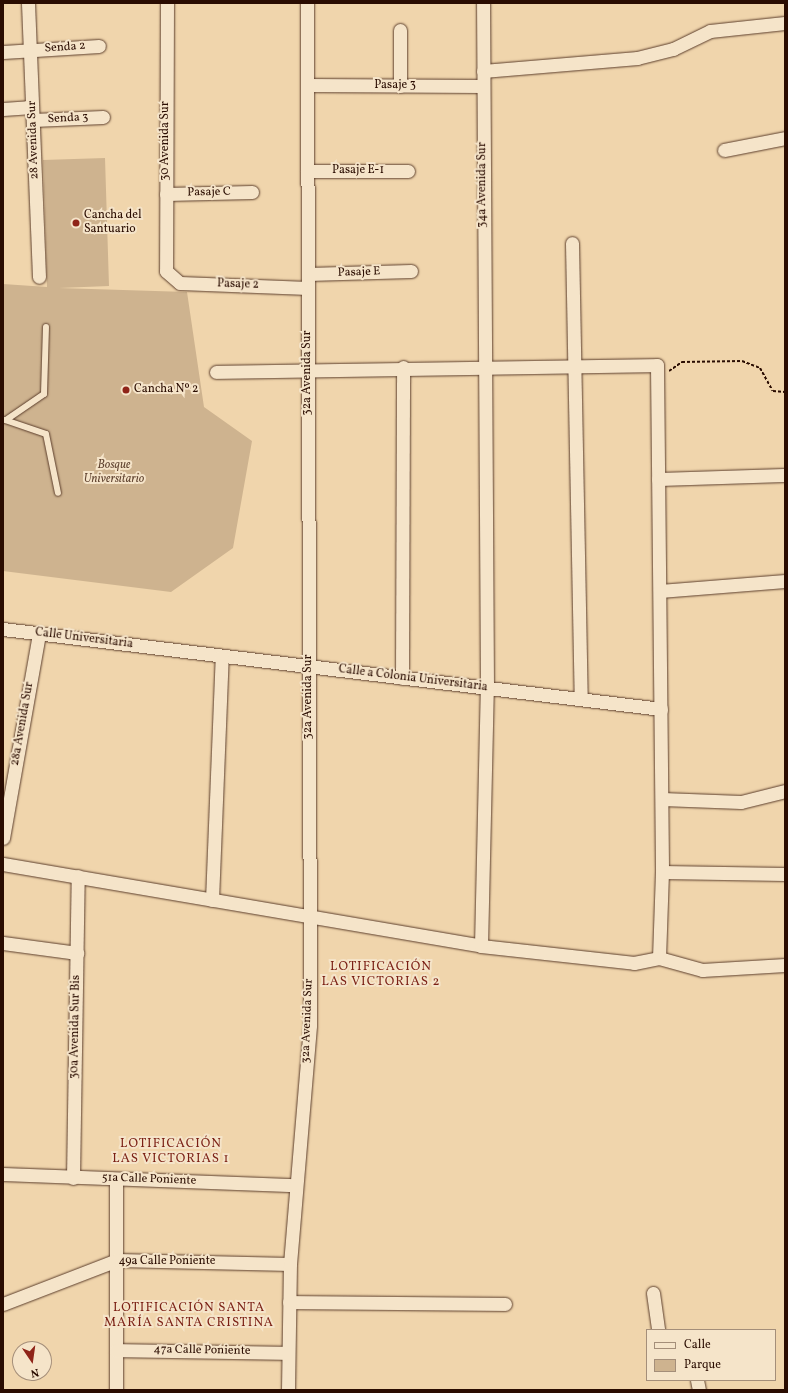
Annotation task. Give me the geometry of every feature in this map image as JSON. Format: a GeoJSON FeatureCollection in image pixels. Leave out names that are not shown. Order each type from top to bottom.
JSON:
{"type":"FeatureCollection","features":[{"type":"Feature","properties":{"kind":"street","name":"28 Avenida Sur"},"geometry":{"type":"LineString","coordinates":[[28,3],[39,277]]}},
{"type":"Feature","properties":{"kind":"street","name":"30 Avenida Sur"},"geometry":{"type":"LineString","coordinates":[[166,3],[165,264],[170,278]]}},
{"type":"Feature","properties":{"kind":"street","name":"32a Avenida Sur"},"geometry":{"type":"LineString","coordinates":[[288,1390],[290,1264],[295,1185],[310,1025],[307,3]]}},
{"type":"Feature","properties":{"kind":"street","name":"34a Avenida Sur"},"geometry":{"type":"LineString","coordinates":[[481,946],[487,688],[483,366],[483,3]]}},
{"type":"Feature","properties":{"kind":"street"},"geometry":{"type":"LineString","coordinates":[[483,70],[637,58],[673,49],[710,31],[785,23]]}},
{"type":"Feature","properties":{"kind":"street"},"geometry":{"type":"LineString","coordinates":[[400,30],[400,86]]}},
{"type":"Feature","properties":{"kind":"street","name":"Senda 2"},"geometry":{"type":"LineString","coordinates":[[3,52],[99,46]]}},
{"type":"Feature","properties":{"kind":"street","name":"Pasaje 3"},"geometry":{"type":"LineString","coordinates":[[307,85],[483,86]]}},
{"type":"Feature","properties":{"kind":"street","name":"Senda 3"},"geometry":{"type":"LineString","coordinates":[[3,109],[33,114],[103,117]]}},
{"type":"Feature","properties":{"kind":"street"},"geometry":{"type":"LineString","coordinates":[[724,150],[785,138]]}},
{"type":"Feature","properties":{"kind":"street","name":"Pasaje E-1"},"geometry":{"type":"LineString","coordinates":[[307,171],[408,171]]}},
{"type":"Feature","properties":{"kind":"street","name":"Pasaje C"},"geometry":{"type":"LineString","coordinates":[[166,194],[252,192]]}},
{"type":"Feature","properties":{"kind":"street"},"geometry":{"type":"LineString","coordinates":[[572,243],[576,366],[581,700]]}},
{"type":"Feature","properties":{"kind":"street","name":"Pasaje E"},"geometry":{"type":"LineString","coordinates":[[308,274],[411,271]]}},
{"type":"Feature","properties":{"kind":"street","name":"Pasaje 2"},"geometry":{"type":"LineString","coordinates":[[170,278],[190,283],[308,288]]}},
{"type":"Feature","properties":{"kind":"street"},"geometry":{"type":"LineString","coordinates":[[216,372],[403,367],[657,365],[662,799],[662,872],[659,958]]}},
{"type":"Feature","properties":{"kind":"street"},"geometry":{"type":"LineString","coordinates":[[402,678],[403,367]]}},
{"type":"Feature","properties":{"kind":"street"},"geometry":{"type":"LineString","coordinates":[[658,479],[785,475]]}},
{"type":"Feature","properties":{"kind":"street"},"geometry":{"type":"LineString","coordinates":[[660,591],[785,581]]}},
{"type":"Feature","properties":{"kind":"street","name":"Calle Universitaria"},"geometry":{"type":"LineString","coordinates":[[3,629],[166,649]]}},
{"type":"Feature","properties":{"kind":"street","name":"28a Avenida Sur"},"geometry":{"type":"LineString","coordinates":[[3,838],[38,634]]}},
{"type":"Feature","properties":{"kind":"street","name":"Calle a Colonia Universitaria"},"geometry":{"type":"LineString","coordinates":[[166,649],[661,709]]}},
{"type":"Feature","properties":{"kind":"street"},"geometry":{"type":"LineString","coordinates":[[212,900],[222,656]]}},
{"type":"Feature","properties":{"kind":"street"},"geometry":{"type":"LineString","coordinates":[[662,799],[741,802],[785,791]]}},
{"type":"Feature","properties":{"kind":"street"},"geometry":{"type":"LineString","coordinates":[[3,864],[481,946],[634,963],[659,958],[702,970],[785,965]]}},
{"type":"Feature","properties":{"kind":"street"},"geometry":{"type":"LineString","coordinates":[[662,872],[785,874]]}},
{"type":"Feature","properties":{"kind":"street","name":"30a Avenida Sur Bis"},"geometry":{"type":"LineString","coordinates":[[73,1178],[78,876]]}},
{"type":"Feature","properties":{"kind":"street"},"geometry":{"type":"LineString","coordinates":[[3,943],[77,953]]}},
{"type":"Feature","properties":{"kind":"street","name":"51a Calle Poniente"},"geometry":{"type":"LineString","coordinates":[[3,1174],[116,1180],[295,1185]]}},
{"type":"Feature","properties":{"kind":"street"},"geometry":{"type":"LineString","coordinates":[[116,1180],[116,1390]]}},
{"type":"Feature","properties":{"kind":"street","name":"49a Calle Poniente"},"geometry":{"type":"LineString","coordinates":[[3,1304],[117,1260],[290,1264]]}},
{"type":"Feature","properties":{"kind":"street"},"geometry":{"type":"LineString","coordinates":[[653,1293],[658,1329]]}},
{"type":"Feature","properties":{"kind":"street"},"geometry":{"type":"LineString","coordinates":[[289,1302],[505,1304]]}},
{"type":"Feature","properties":{"kind":"street","name":"47a Calle Poniente"},"geometry":{"type":"LineString","coordinates":[[116,1350],[288,1353]]}},
{"type":"Feature","properties":{"kind":"lane"},"geometry":{"type":"LineString","coordinates":[[5,420],[44,394],[46,327]]}},
{"type":"Feature","properties":{"kind":"lane"},"geometry":{"type":"LineString","coordinates":[[5,420],[46,434],[58,493]]}},
{"type":"Feature","properties":{"kind":"path"},"geometry":{"type":"LineString","coordinates":[[658,386],[676,364],[742,361],[760,368],[773,391],[785,392]]}},
{"type":"Feature","properties":{"kind":"green space","name":"Bosque Universitario"},"geometry":{"type":"Polygon","coordinates":[[[105,158],[109,286],[59,288],[187,292],[204,407],[252,441],[233,548],[171,592],[3,571],[3,284],[47,287],[43,160],[105,158]]]}},
{"type":"Feature","properties":{"kind":"place","name":"Cancha del Santuario"},"geometry":{"type":"Point","coordinates":[76,223]}},
{"type":"Feature","properties":{"kind":"place","name":"Cancha Nº 2"},"geometry":{"type":"Point","coordinates":[126,390]}},
{"type":"Feature","properties":{"kind":"district","name":"LOTIFICACIÓN LAS VICTORIAS 2"},"geometry":{"type":"Point","coordinates":[381,976]}},
{"type":"Feature","properties":{"kind":"district","name":"LOTIFICACIÓN LAS VICTORIAS 1"},"geometry":{"type":"Point","coordinates":[171,1152]}},
{"type":"Feature","properties":{"kind":"district","name":"LOTIFICACIÓN SANTA MARÍA SANTA CRISTINA"},"geometry":{"type":"Point","coordinates":[189,1316]}}]}
